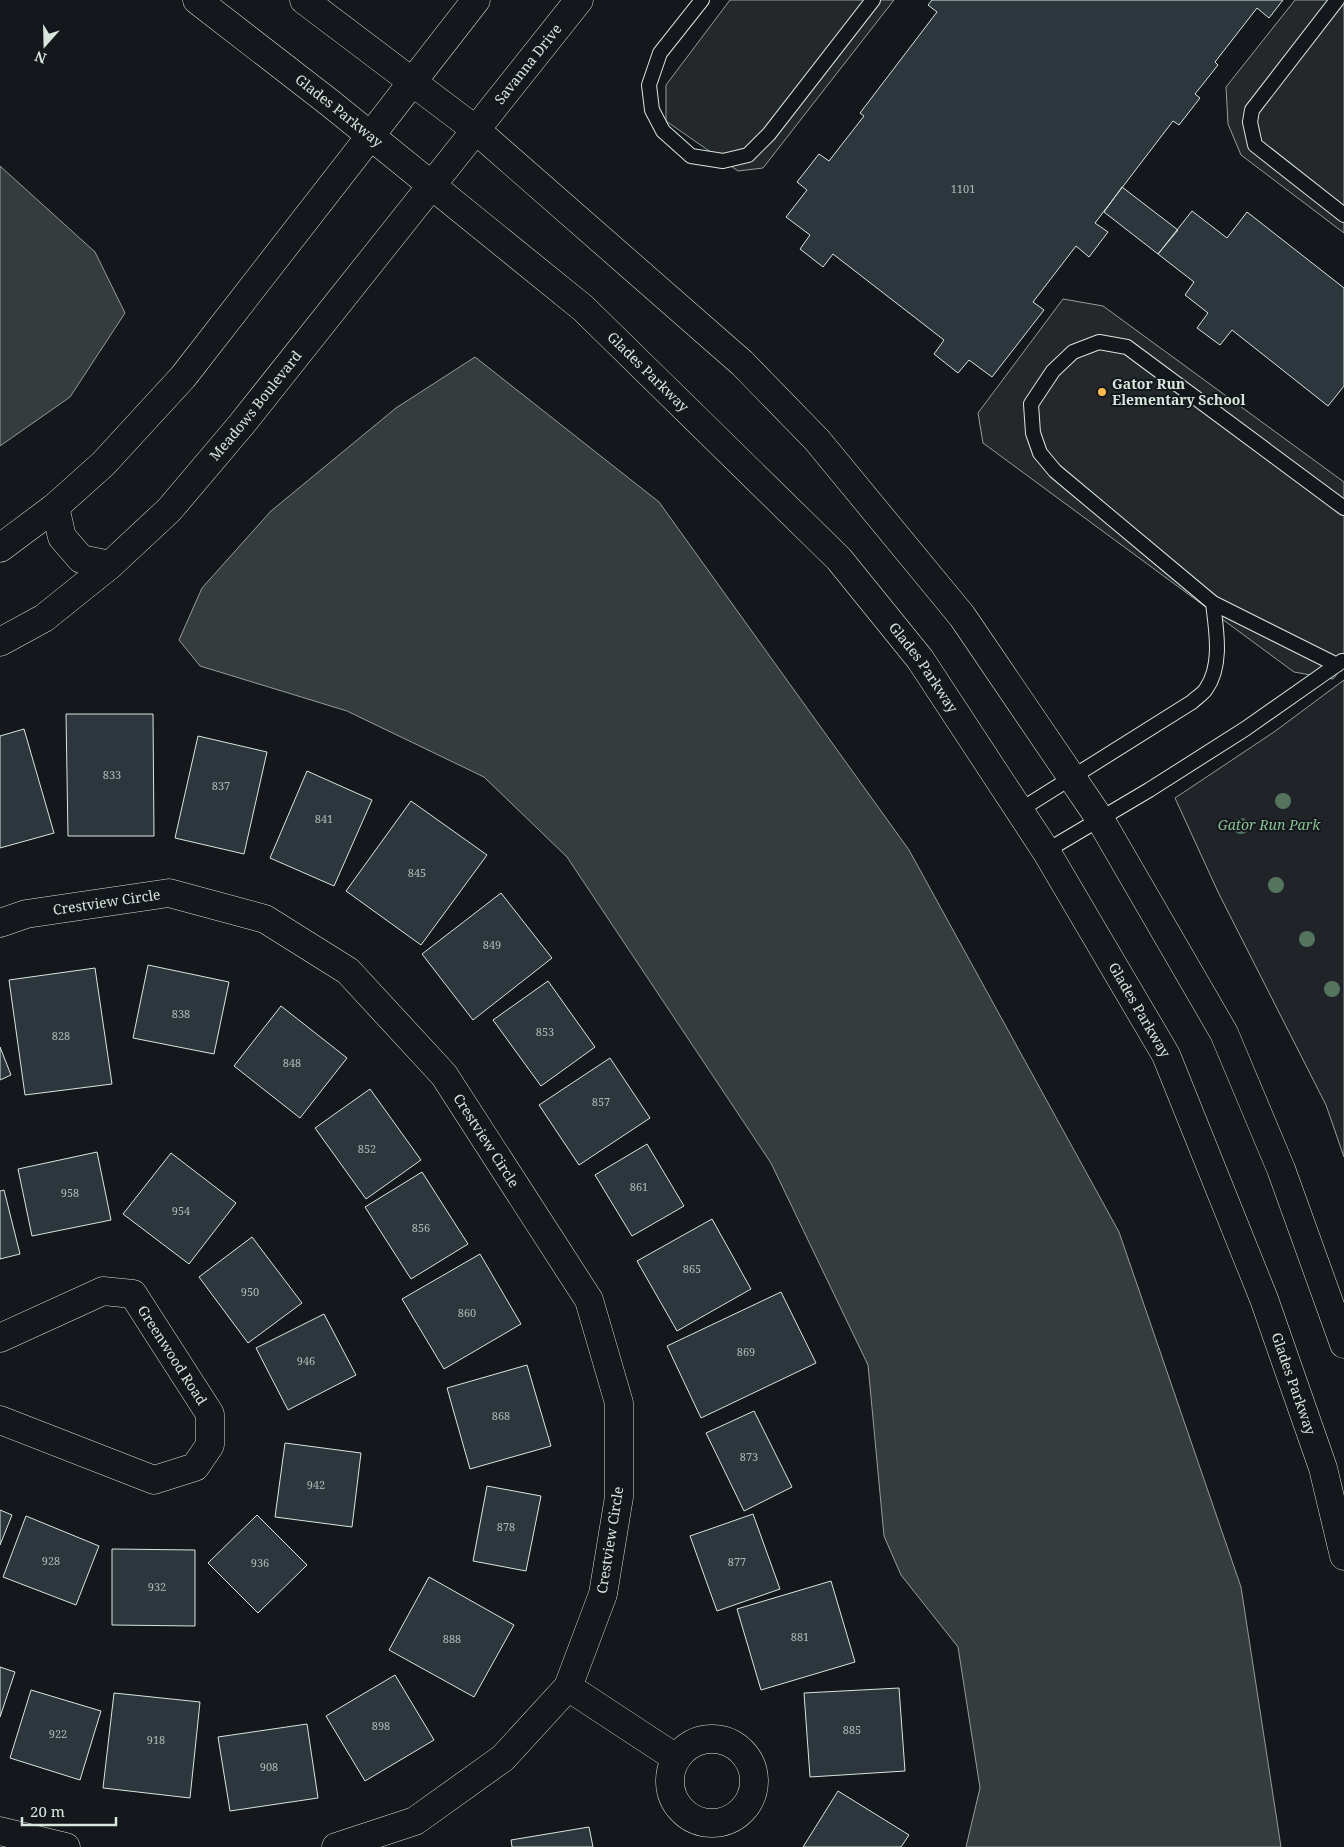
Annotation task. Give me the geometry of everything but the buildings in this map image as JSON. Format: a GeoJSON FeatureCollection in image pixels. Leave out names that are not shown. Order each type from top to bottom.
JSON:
{"type":"FeatureCollection","features":[{"type":"Feature","properties":{"kind":"street","name":"Glades Parkway"},"geometry":{"type":"LineString","coordinates":[[197,0],[371,136],[583,308],[839,560],[920,659],[1046,851],[1166,1055],[1264,1299],[1323,1468],[1344,1556]]}},
{"type":"Feature","properties":{"kind":"street"},"geometry":{"type":"LineString","coordinates":[[304,0],[476,130],[742,363],[817,440],[962,616],[1100,819],[1224,1033],[1281,1169],[1344,1344]]}},
{"type":"Feature","properties":{"kind":"street"},"geometry":{"type":"LineString","coordinates":[[0,548],[55,507],[103,464],[184,377],[476,0]]}},
{"type":"Feature","properties":{"kind":"street","name":"Savanna Drive"},"geometry":{"type":"LineString","coordinates":[[476,130],[579,0]]}},
{"type":"Feature","properties":{"kind":"street","name":"Meadows Boulevard"},"geometry":{"type":"LineString","coordinates":[[0,642],[44,618],[110,564],[170,510],[241,426],[476,130]]}},
{"type":"Feature","properties":{"kind":"street"},"geometry":{"type":"LineString","coordinates":[[55,507],[62,537],[81,560],[110,564]]}},
{"type":"Feature","properties":{"kind":"street","name":"Crestview Circle"},"geometry":{"type":"LineString","coordinates":[[0,923],[26,914],[169,893],[265,918],[348,971],[444,1075],[588,1300],[619,1403],[619,1496],[603,1594],[568,1687],[503,1758],[415,1821],[336,1847]]}},
{"type":"Feature","properties":{"kind":"street","name":"Greenwood Road"},"geometry":{"type":"LineString","coordinates":[[0,1338],[103,1291],[133,1294],[210,1414],[210,1445],[195,1467],[154,1480],[0,1420]]}},
{"type":"Feature","properties":{"kind":"street"},"geometry":{"type":"LineString","coordinates":[[568,1687],[676,1758]]}},
{"type":"Feature","properties":{"kind":"street"},"geometry":{"type":"LineString","coordinates":[[0,1831],[66,1847]]}},
{"type":"Feature","properties":{"kind":"lane"},"geometry":{"type":"LineString","coordinates":[[702,0],[660,53],[648,84],[652,110],[663,131],[691,156],[723,161],[748,155],[769,134],[873,0]]}},
{"type":"Feature","properties":{"kind":"lane"},"geometry":{"type":"LineString","coordinates":[[1337,0],[1252,110],[1250,122],[1255,144],[1344,215]]}},
{"type":"Feature","properties":{"kind":"lane"},"geometry":{"type":"LineString","coordinates":[[1341,662],[1213,603],[1055,470],[1040,454],[1033,433],[1031,404],[1053,371],[1073,352],[1099,342],[1127,348],[1344,508]]}},
{"type":"Feature","properties":{"kind":"lane"},"geometry":{"type":"LineString","coordinates":[[1020,810],[1192,702],[1207,688],[1214,668],[1217,638],[1213,603]]}},
{"type":"Feature","properties":{"kind":"lane"},"geometry":{"type":"LineString","coordinates":[[1046,851],[1245,729],[1341,662]]}},
{"type":"Feature","properties":{"kind":"green space","name":"Gator Run Park"},"geometry":{"type":"Polygon","coordinates":[[[1344,680],[1344,1157],[1326,1105],[1219,894],[1175,798],[1274,732],[1344,680]]]}},
{"type":"Feature","properties":{"kind":"shaded area"},"geometry":{"type":"Polygon","coordinates":[[[730,0],[894,0],[763,168],[738,171],[666,121],[666,85],[730,0]]]}},
{"type":"Feature","properties":{"kind":"shaded area"},"geometry":{"type":"Polygon","coordinates":[[[1295,0],[1344,0],[1344,233],[1241,155],[1228,124],[1226,87],[1295,0]]]}},
{"type":"Feature","properties":{"kind":"shaded area"},"geometry":{"type":"Polygon","coordinates":[[[0,166],[95,252],[125,313],[70,397],[0,446],[0,166]]]}},
{"type":"Feature","properties":{"kind":"shaded area"},"geometry":{"type":"Polygon","coordinates":[[[1063,299],[1103,306],[1344,482],[1344,666],[1333,679],[1294,672],[983,443],[978,413],[1063,299]]]}},
{"type":"Feature","properties":{"kind":"shaded area"},"geometry":{"type":"Polygon","coordinates":[[[475,357],[659,502],[909,850],[1119,1232],[1241,1587],[1281,1847],[966,1847],[980,1788],[958,1647],[901,1575],[884,1536],[868,1365],[771,1163],[567,857],[484,777],[347,711],[200,666],[179,640],[202,588],[271,511],[396,408],[475,357]]]}},
{"type":"Feature","properties":{"kind":"place","name":"Gator Run Elementary School"},"geometry":{"type":"Point","coordinates":[1102,392]}}]}
